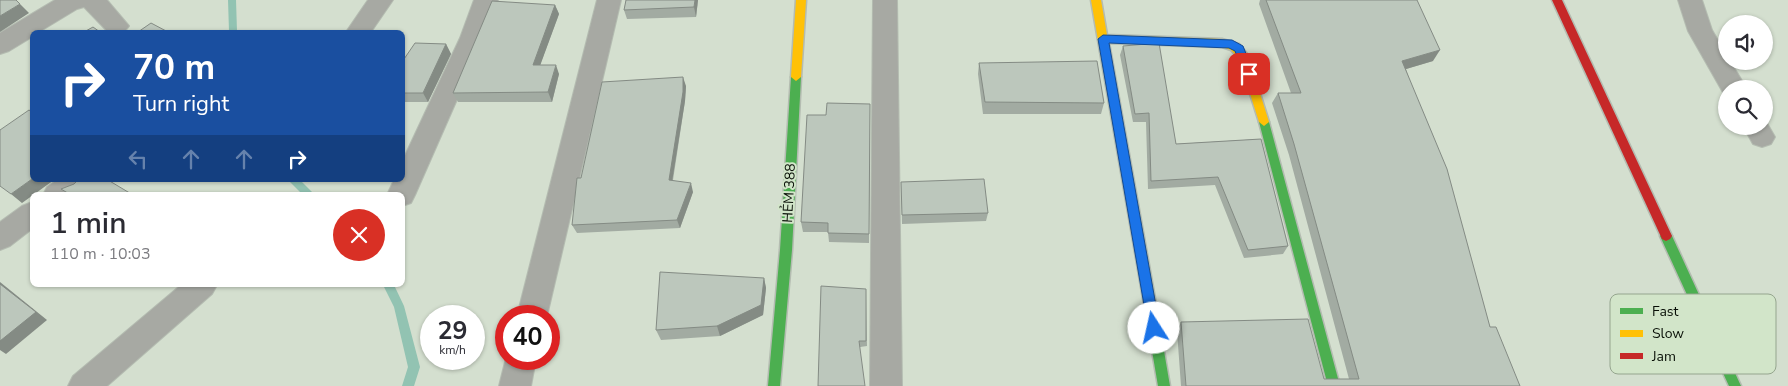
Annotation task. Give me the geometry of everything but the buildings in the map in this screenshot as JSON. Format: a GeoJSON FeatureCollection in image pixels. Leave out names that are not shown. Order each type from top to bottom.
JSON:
{"type":"FeatureCollection","features":[{"type":"Feature","properties":{"kind":"street"},"geometry":{"type":"LineString","coordinates":[[0,45],[70,2],[80,0]]}},
{"type":"Feature","properties":{"kind":"street"},"geometry":{"type":"LineString","coordinates":[[90,0],[96,3],[117,26]]}},
{"type":"Feature","properties":{"kind":"street"},"geometry":{"type":"LineString","coordinates":[[359,30],[381,0]]}},
{"type":"Feature","properties":{"kind":"street"},"geometry":{"type":"LineString","coordinates":[[402,192],[472,38],[486,0]]}},
{"type":"Feature","properties":{"kind":"street"},"geometry":{"type":"LineString","coordinates":[[535,305],[609,0]]}},
{"type":"Feature","properties":{"kind":"street","name":"HẺM 388"},"geometry":{"type":"LineString","coordinates":[[774,386],[786,250],[801,0]]}},
{"type":"Feature","properties":{"kind":"street"},"geometry":{"type":"LineString","coordinates":[[885,0],[886,386]]}},
{"type":"Feature","properties":{"kind":"street"},"geometry":{"type":"LineString","coordinates":[[1096,0],[1164,386]]}},
{"type":"Feature","properties":{"kind":"street"},"geometry":{"type":"LineString","coordinates":[[1557,0],[1693,294]]}},
{"type":"Feature","properties":{"kind":"street"},"geometry":{"type":"LineString","coordinates":[[1690,0],[1700,31],[1729,80]]}},
{"type":"Feature","properties":{"kind":"street"},"geometry":{"type":"LineString","coordinates":[[1103,39],[1222,43],[1232,44],[1239,49],[1244,58],[1274,155],[1334,386]]}},
{"type":"Feature","properties":{"kind":"street"},"geometry":{"type":"LineString","coordinates":[[62,192],[75,182]]}},
{"type":"Feature","properties":{"kind":"street"},"geometry":{"type":"LineString","coordinates":[[0,238],[30,216]]}},
{"type":"Feature","properties":{"kind":"street"},"geometry":{"type":"LineString","coordinates":[[84,386],[200,287]]}},
{"type":"Feature","properties":{"kind":"street"},"geometry":{"type":"LineString","coordinates":[[515,386],[519,370]]}},
{"type":"Feature","properties":{"kind":"street"},"geometry":{"type":"LineString","coordinates":[[1729,374],[1735,386]]}},
{"type":"Feature","properties":{"kind":"waterway"},"geometry":{"type":"LineString","coordinates":[[232,0],[233,30]]}},
{"type":"Feature","properties":{"kind":"waterway"},"geometry":{"type":"LineString","coordinates":[[295,182],[307,192]]}},
{"type":"Feature","properties":{"kind":"waterway"},"geometry":{"type":"LineString","coordinates":[[389,287],[399,306],[414,367],[408,386]]}},
{"type":"Feature","properties":{"kind":"traffic: fast"},"geometry":{"type":"LineString","coordinates":[[774,386],[786,250],[796,77]]}},
{"type":"Feature","properties":{"kind":"traffic: fast"},"geometry":{"type":"LineString","coordinates":[[1264,122],[1334,386]]}},
{"type":"Feature","properties":{"kind":"traffic: fast"},"geometry":{"type":"LineString","coordinates":[[1666,236],[1693,294]]}},
{"type":"Feature","properties":{"kind":"traffic: fast"},"geometry":{"type":"LineString","coordinates":[[1150,304],[1164,386]]}},
{"type":"Feature","properties":{"kind":"traffic: fast"},"geometry":{"type":"LineString","coordinates":[[1729,374],[1735,386]]}},
{"type":"Feature","properties":{"kind":"traffic: slow"},"geometry":{"type":"LineString","coordinates":[[796,77],[801,0]]}},
{"type":"Feature","properties":{"kind":"traffic: slow"},"geometry":{"type":"LineString","coordinates":[[1096,0],[1150,304]]}},
{"type":"Feature","properties":{"kind":"traffic: slow"},"geometry":{"type":"LineString","coordinates":[[1103,39],[1222,43],[1235,47],[1244,58],[1264,122]]}},
{"type":"Feature","properties":{"kind":"traffic: jam"},"geometry":{"type":"LineString","coordinates":[[1557,0],[1666,236]]}},
{"type":"Feature","properties":{"kind":"route"},"geometry":{"type":"LineString","coordinates":[[1154,328],[1103,39],[1232,44],[1239,49],[1249,74]]}}]}
